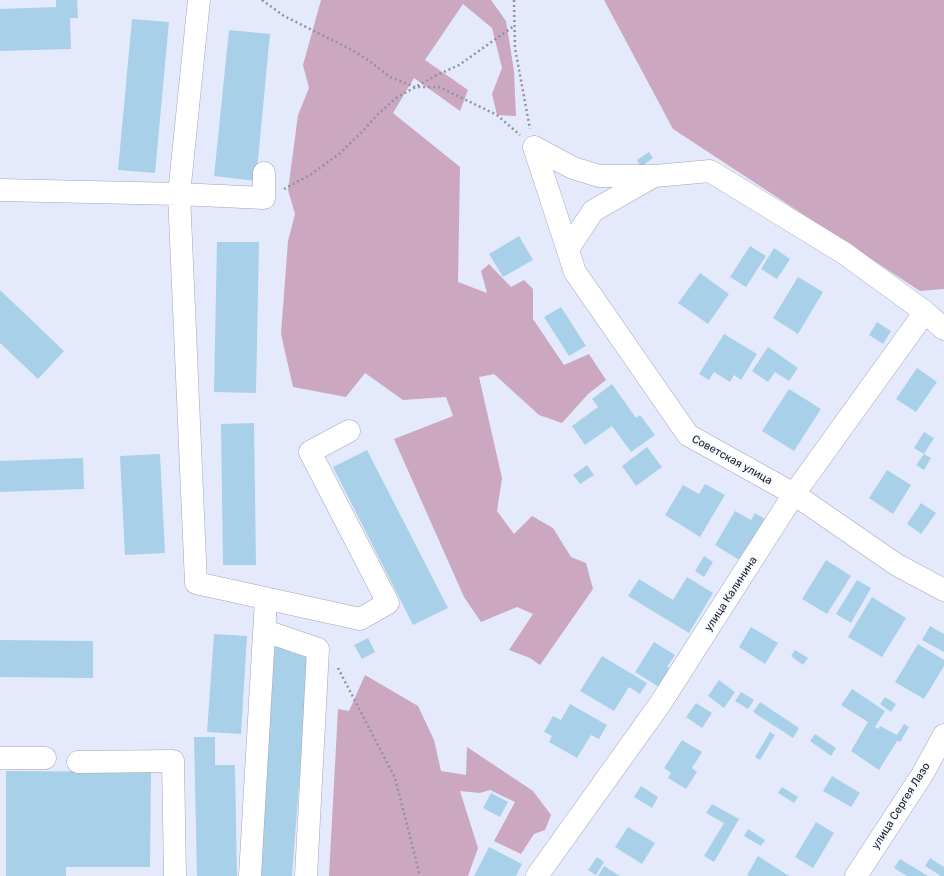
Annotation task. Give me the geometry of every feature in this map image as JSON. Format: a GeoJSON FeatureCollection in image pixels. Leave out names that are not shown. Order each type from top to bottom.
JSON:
{"type":"FeatureCollection","features":[{"type":"Feature","properties":{"kind":"street"},"geometry":{"type":"LineString","coordinates":[[199,0],[180,194],[196,583],[360,619],[388,603],[310,452],[350,431]]}},
{"type":"Feature","properties":{"kind":"street"},"geometry":{"type":"LineString","coordinates":[[534,147],[573,168],[599,176],[655,176],[710,171],[844,253],[925,312],[944,329]]}},
{"type":"Feature","properties":{"kind":"street","name":"Советская улица"},"geometry":{"type":"LineString","coordinates":[[534,147],[575,272],[688,435],[794,494],[897,565],[944,590]]}},
{"type":"Feature","properties":{"kind":"street"},"geometry":{"type":"LineString","coordinates":[[0,190],[180,194],[264,198],[264,173]]}},
{"type":"Feature","properties":{"kind":"street"},"geometry":{"type":"LineString","coordinates":[[568,249],[593,211],[655,176]]}},
{"type":"Feature","properties":{"kind":"street","name":"улица Калинина"},"geometry":{"type":"LineString","coordinates":[[537,876],[660,704],[794,494],[925,312]]}},
{"type":"Feature","properties":{"kind":"street"},"geometry":{"type":"LineString","coordinates":[[250,876],[266,599]]}},
{"type":"Feature","properties":{"kind":"street"},"geometry":{"type":"LineString","coordinates":[[265,631],[318,649],[306,876]]}},
{"type":"Feature","properties":{"kind":"street","name":"улица Сергея Лазо"},"geometry":{"type":"LineString","coordinates":[[856,876],[922,776],[944,735]]}},
{"type":"Feature","properties":{"kind":"street"},"geometry":{"type":"LineString","coordinates":[[0,758],[45,758]]}},
{"type":"Feature","properties":{"kind":"street"},"geometry":{"type":"LineString","coordinates":[[78,762],[173,761],[175,876]]}},
{"type":"Feature","properties":{"kind":"path"},"geometry":{"type":"LineString","coordinates":[[262,0],[284,16],[352,50],[390,77],[415,87],[439,87],[497,115],[534,147]]}},
{"type":"Feature","properties":{"kind":"path"},"geometry":{"type":"LineString","coordinates":[[514,0],[515,48],[534,147]]}},
{"type":"Feature","properties":{"kind":"path"},"geometry":{"type":"LineString","coordinates":[[264,198],[310,175],[339,154],[396,98],[415,87],[459,66],[514,26]]}},
{"type":"Feature","properties":{"kind":"path"},"geometry":{"type":"LineString","coordinates":[[318,649],[331,655],[395,778],[420,876]]}},
{"type":"Feature","properties":{"kind":"shaded area"},"geometry":{"type":"Polygon","coordinates":[[[321,0],[491,0],[506,21],[514,71],[516,116],[497,115],[492,94],[502,68],[492,28],[463,4],[425,60],[468,90],[460,111],[414,78],[393,113],[460,167],[458,282],[487,293],[481,271],[489,264],[511,287],[524,280],[533,289],[533,319],[564,365],[589,354],[606,380],[588,394],[562,423],[539,415],[494,374],[479,377],[502,478],[497,511],[514,534],[532,516],[553,528],[571,557],[586,563],[593,589],[540,665],[530,658],[509,650],[533,614],[517,607],[481,622],[464,597],[394,439],[453,416],[446,397],[403,400],[365,373],[346,397],[293,387],[281,334],[288,241],[295,214],[288,190],[298,115],[309,88],[303,65],[321,0]]]}},
{"type":"Feature","properties":{"kind":"shaded area"},"geometry":{"type":"Polygon","coordinates":[[[604,0],[944,0],[944,289],[920,291],[673,129],[604,0]]]}},
{"type":"Feature","properties":{"kind":"shaded area"},"geometry":{"type":"Polygon","coordinates":[[[365,675],[418,706],[434,740],[441,771],[466,775],[467,747],[533,791],[551,815],[545,830],[534,834],[521,854],[494,841],[515,802],[490,790],[480,793],[460,791],[478,848],[468,876],[329,876],[338,709],[349,711],[365,675]]]}},
{"type":"Feature","properties":{"kind":"building"},"geometry":{"type":"Polygon","coordinates":[[[56,0],[77,0],[78,18],[70,18],[71,49],[0,51],[0,9],[56,7],[56,0]]]}},
{"type":"Feature","properties":{"kind":"building"},"geometry":{"type":"Polygon","coordinates":[[[132,19],[169,22],[155,173],[118,170],[132,19]]]}},
{"type":"Feature","properties":{"kind":"building"},"geometry":{"type":"Polygon","coordinates":[[[229,30],[270,34],[256,181],[214,176],[229,30]]]}},
{"type":"Feature","properties":{"kind":"building"},"geometry":{"type":"Polygon","coordinates":[[[649,152],[653,158],[641,167],[637,160],[649,152]]]}},
{"type":"Feature","properties":{"kind":"building"},"geometry":{"type":"Polygon","coordinates":[[[519,236],[533,260],[503,277],[489,254],[519,236]]]}},
{"type":"Feature","properties":{"kind":"building"},"geometry":{"type":"Polygon","coordinates":[[[217,242],[259,242],[256,393],[214,392],[217,242]]]}},
{"type":"Feature","properties":{"kind":"building"},"geometry":{"type":"Polygon","coordinates":[[[750,246],[766,256],[746,287],[730,277],[750,246]]]}},
{"type":"Feature","properties":{"kind":"building"},"geometry":{"type":"Polygon","coordinates":[[[774,248],[790,259],[777,279],[761,269],[774,248]]]}},
{"type":"Feature","properties":{"kind":"building"},"geometry":{"type":"Polygon","coordinates":[[[700,273],[729,294],[708,324],[678,303],[700,273]]]}},
{"type":"Feature","properties":{"kind":"building"},"geometry":{"type":"Polygon","coordinates":[[[798,277],[823,292],[798,334],[773,318],[798,277]]]}},
{"type":"Feature","properties":{"kind":"building"},"geometry":{"type":"Polygon","coordinates":[[[0,290],[64,351],[38,379],[0,343],[0,290]]]}},
{"type":"Feature","properties":{"kind":"building"},"geometry":{"type":"Polygon","coordinates":[[[561,307],[586,346],[569,356],[544,317],[561,307]]]}},
{"type":"Feature","properties":{"kind":"building"},"geometry":{"type":"Polygon","coordinates":[[[877,322],[891,331],[883,344],[869,335],[877,322]]]}},
{"type":"Feature","properties":{"kind":"building"},"geometry":{"type":"Polygon","coordinates":[[[724,334],[757,354],[741,380],[734,375],[730,382],[714,372],[709,380],[699,374],[724,334]]]}},
{"type":"Feature","properties":{"kind":"building"},"geometry":{"type":"Polygon","coordinates":[[[768,347],[798,368],[789,381],[775,372],[768,382],[752,371],[768,347]]]}},
{"type":"Feature","properties":{"kind":"building"},"geometry":{"type":"Polygon","coordinates":[[[917,368],[937,382],[916,412],[896,399],[917,368]]]}},
{"type":"Feature","properties":{"kind":"building"},"geometry":{"type":"Polygon","coordinates":[[[612,384],[636,418],[640,415],[655,435],[631,452],[612,426],[585,445],[572,426],[598,407],[592,399],[612,384]]]}},
{"type":"Feature","properties":{"kind":"building"},"geometry":{"type":"Polygon","coordinates":[[[789,389],[821,409],[794,451],[762,431],[789,389]]]}},
{"type":"Feature","properties":{"kind":"building"},"geometry":{"type":"Polygon","coordinates":[[[254,423],[256,565],[223,565],[221,424],[254,423]]]}},
{"type":"Feature","properties":{"kind":"building"},"geometry":{"type":"Polygon","coordinates":[[[924,432],[934,438],[924,454],[914,448],[924,432]]]}},
{"type":"Feature","properties":{"kind":"building"},"geometry":{"type":"Polygon","coordinates":[[[647,447],[662,467],[636,486],[622,466],[647,447]]]}},
{"type":"Feature","properties":{"kind":"building"},"geometry":{"type":"Polygon","coordinates":[[[367,450],[448,608],[413,625],[333,467],[367,450]]]}},
{"type":"Feature","properties":{"kind":"building"},"geometry":{"type":"Polygon","coordinates":[[[160,454],[165,553],[125,555],[120,456],[160,454]]]}},
{"type":"Feature","properties":{"kind":"building"},"geometry":{"type":"Polygon","coordinates":[[[924,454],[931,458],[924,470],[916,465],[924,454]]]}},
{"type":"Feature","properties":{"kind":"building"},"geometry":{"type":"Polygon","coordinates":[[[83,458],[84,489],[0,492],[0,461],[83,458]]]}},
{"type":"Feature","properties":{"kind":"building"},"geometry":{"type":"Polygon","coordinates":[[[587,465],[594,475],[580,484],[573,475],[587,465]]]}},
{"type":"Feature","properties":{"kind":"building"},"geometry":{"type":"Polygon","coordinates":[[[887,470],[911,485],[893,514],[869,498],[887,470]]]}},
{"type":"Feature","properties":{"kind":"building"},"geometry":{"type":"Polygon","coordinates":[[[705,484],[725,495],[700,537],[665,515],[683,485],[699,494],[705,484]]]}},
{"type":"Feature","properties":{"kind":"building"},"geometry":{"type":"Polygon","coordinates":[[[921,503],[936,513],[921,534],[907,524],[921,503]]]}},
{"type":"Feature","properties":{"kind":"building"},"geometry":{"type":"Polygon","coordinates":[[[735,511],[751,520],[755,513],[768,521],[744,563],[715,545],[735,511]]]}},
{"type":"Feature","properties":{"kind":"building"},"geometry":{"type":"Polygon","coordinates":[[[704,556],[713,562],[704,577],[695,571],[704,556]]]}},
{"type":"Feature","properties":{"kind":"building"},"geometry":{"type":"Polygon","coordinates":[[[826,560],[851,576],[827,614],[802,599],[826,560]]]}},
{"type":"Feature","properties":{"kind":"building"},"geometry":{"type":"Polygon","coordinates":[[[687,577],[713,593],[689,633],[628,596],[639,579],[673,600],[687,577]]]}},
{"type":"Feature","properties":{"kind":"building"},"geometry":{"type":"Polygon","coordinates":[[[857,580],[871,588],[851,623],[836,614],[857,580]]]}},
{"type":"Feature","properties":{"kind":"building"},"geometry":{"type":"Polygon","coordinates":[[[872,597],[906,618],[882,657],[848,637],[872,597]]]}},
{"type":"Feature","properties":{"kind":"building"},"geometry":{"type":"Polygon","coordinates":[[[930,626],[944,634],[944,652],[922,640],[930,626]]]}},
{"type":"Feature","properties":{"kind":"building"},"geometry":{"type":"Polygon","coordinates":[[[751,627],[778,643],[765,664],[739,647],[751,627]]]}},
{"type":"Feature","properties":{"kind":"building"},"geometry":{"type":"Polygon","coordinates":[[[214,634],[247,636],[241,734],[207,732],[214,634]]]}},
{"type":"Feature","properties":{"kind":"building"},"geometry":{"type":"Polygon","coordinates":[[[368,638],[375,652],[362,659],[354,645],[368,638]]]}},
{"type":"Feature","properties":{"kind":"building"},"geometry":{"type":"Polygon","coordinates":[[[0,640],[93,641],[93,678],[0,677],[0,640]]]}},
{"type":"Feature","properties":{"kind":"building"},"geometry":{"type":"Polygon","coordinates":[[[654,642],[675,655],[667,667],[671,668],[659,687],[635,672],[654,642]]]}},
{"type":"Feature","properties":{"kind":"building"},"geometry":{"type":"Polygon","coordinates":[[[275,643],[291,644],[291,653],[309,654],[292,876],[259,876],[275,643]]]}},
{"type":"Feature","properties":{"kind":"building"},"geometry":{"type":"Polygon","coordinates":[[[918,644],[944,660],[944,666],[924,699],[895,682],[918,644]]]}},
{"type":"Feature","properties":{"kind":"building"},"geometry":{"type":"Polygon","coordinates":[[[795,650],[808,658],[803,665],[791,656],[795,650]]]}},
{"type":"Feature","properties":{"kind":"building"},"geometry":{"type":"Polygon","coordinates":[[[602,656],[647,683],[640,694],[629,687],[614,711],[580,691],[602,656]]]}},
{"type":"Feature","properties":{"kind":"building"},"geometry":{"type":"Polygon","coordinates":[[[719,680],[735,692],[724,708],[708,696],[719,680]]]}},
{"type":"Feature","properties":{"kind":"building"},"geometry":{"type":"Polygon","coordinates":[[[852,689],[885,711],[875,727],[878,729],[880,726],[897,735],[904,724],[909,727],[900,742],[897,741],[879,770],[851,751],[868,722],[841,705],[852,689]]]}},
{"type":"Feature","properties":{"kind":"building"},"geometry":{"type":"Polygon","coordinates":[[[741,692],[754,700],[748,709],[735,701],[741,692]]]}},
{"type":"Feature","properties":{"kind":"building"},"geometry":{"type":"Polygon","coordinates":[[[885,697],[896,704],[891,712],[880,704],[885,697]]]}},
{"type":"Feature","properties":{"kind":"building"},"geometry":{"type":"Polygon","coordinates":[[[760,702],[799,728],[793,738],[753,712],[760,702]]]}},
{"type":"Feature","properties":{"kind":"building"},"geometry":{"type":"Polygon","coordinates":[[[696,703],[712,713],[702,728],[686,717],[696,703]]]}},
{"type":"Feature","properties":{"kind":"building"},"geometry":{"type":"Polygon","coordinates":[[[570,704],[607,725],[599,739],[591,735],[577,758],[549,742],[552,736],[544,732],[553,716],[561,720],[570,704]]]}},
{"type":"Feature","properties":{"kind":"building"},"geometry":{"type":"Polygon","coordinates":[[[770,732],[775,735],[760,760],[755,757],[770,732]]]}},
{"type":"Feature","properties":{"kind":"building"},"geometry":{"type":"Polygon","coordinates":[[[815,734],[836,748],[831,756],[810,741],[815,734]]]}},
{"type":"Feature","properties":{"kind":"building"},"geometry":{"type":"Polygon","coordinates":[[[194,737],[215,737],[215,765],[235,765],[237,876],[197,876],[194,737]]]}},
{"type":"Feature","properties":{"kind":"building"},"geometry":{"type":"Polygon","coordinates":[[[682,740],[702,752],[692,768],[697,772],[686,789],[668,778],[671,773],[664,768],[682,740]]]}},
{"type":"Feature","properties":{"kind":"building"},"geometry":{"type":"Polygon","coordinates":[[[6,771],[151,772],[150,867],[66,867],[66,876],[6,876],[6,771]]]}},
{"type":"Feature","properties":{"kind":"building"},"geometry":{"type":"Polygon","coordinates":[[[832,776],[860,793],[851,807],[823,791],[832,776]]]}},
{"type":"Feature","properties":{"kind":"building"},"geometry":{"type":"Polygon","coordinates":[[[641,786],[658,797],[652,808],[634,797],[641,786]]]}},
{"type":"Feature","properties":{"kind":"building"},"geometry":{"type":"Polygon","coordinates":[[[782,787],[798,797],[794,803],[778,793],[782,787]]]}},
{"type":"Feature","properties":{"kind":"building"},"geometry":{"type":"Polygon","coordinates":[[[491,793],[508,802],[500,817],[483,808],[491,793]]]}},
{"type":"Feature","properties":{"kind":"building"},"geometry":{"type":"Polygon","coordinates":[[[712,804],[739,819],[714,862],[704,856],[724,823],[706,813],[712,804]]]}},
{"type":"Feature","properties":{"kind":"building"},"geometry":{"type":"Polygon","coordinates":[[[816,822],[834,833],[813,868],[795,857],[816,822]]]}},
{"type":"Feature","properties":{"kind":"building"},"geometry":{"type":"Polygon","coordinates":[[[628,827],[655,843],[642,864],[615,847],[628,827]]]}},
{"type":"Feature","properties":{"kind":"building"},"geometry":{"type":"Polygon","coordinates":[[[748,829],[765,840],[761,846],[744,836],[748,829]]]}},
{"type":"Feature","properties":{"kind":"building"},"geometry":{"type":"Polygon","coordinates":[[[489,847],[522,864],[516,876],[474,876],[489,847]]]}},
{"type":"Feature","properties":{"kind":"building"},"geometry":{"type":"Polygon","coordinates":[[[758,856],[786,874],[790,876],[747,875],[758,856]]]}},
{"type":"Feature","properties":{"kind":"building"},"geometry":{"type":"Polygon","coordinates":[[[597,857],[604,862],[596,875],[588,870],[597,857]]]}},
{"type":"Feature","properties":{"kind":"building"},"geometry":{"type":"Polygon","coordinates":[[[930,858],[944,867],[944,876],[941,876],[925,866],[930,858]]]}},
{"type":"Feature","properties":{"kind":"building"},"geometry":{"type":"Polygon","coordinates":[[[900,859],[928,876],[907,876],[894,868],[900,859]]]}},
{"type":"Feature","properties":{"kind":"building"},"geometry":{"type":"Polygon","coordinates":[[[604,866],[620,876],[598,876],[604,866]]]}}]}
